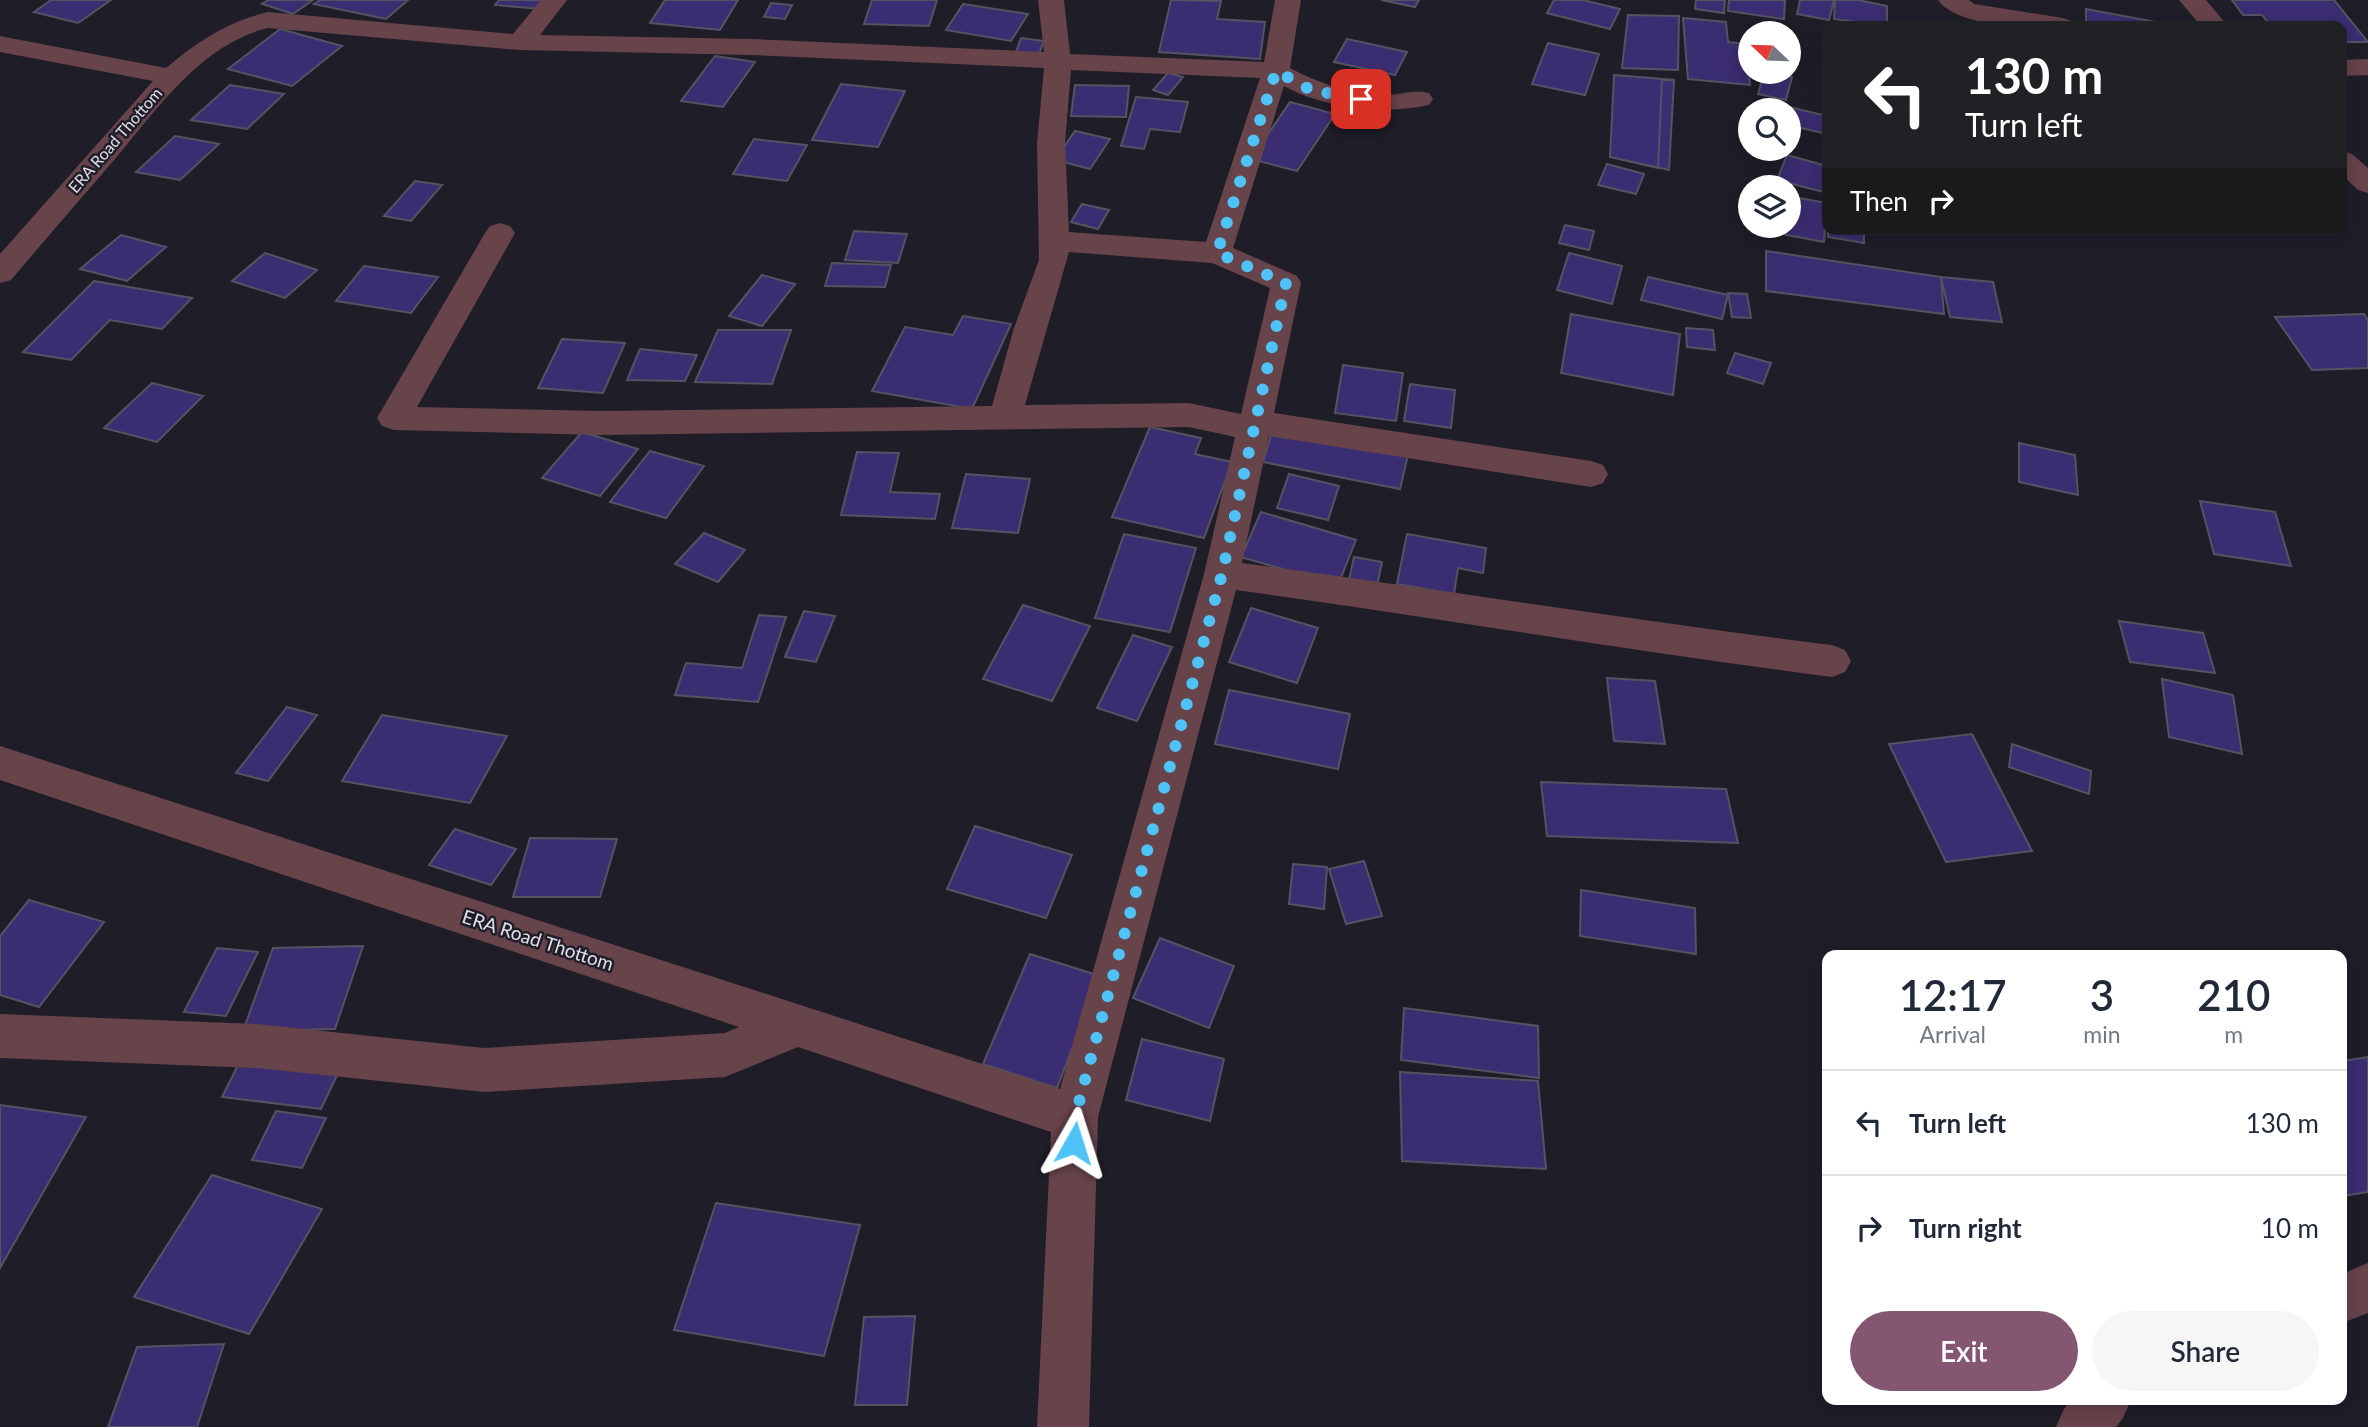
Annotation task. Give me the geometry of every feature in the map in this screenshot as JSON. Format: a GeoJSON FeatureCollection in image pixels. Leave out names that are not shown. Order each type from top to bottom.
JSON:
{"type":"FeatureCollection","features":[{"type":"Feature","properties":{"kind":"street"},"geometry":{"type":"LineString","coordinates":[[520,42],[554,0]]}},
{"type":"Feature","properties":{"kind":"street"},"geometry":{"type":"LineString","coordinates":[[1005,418],[1030,328],[1054,260],[1051,143],[1058,63],[1051,0]]}},
{"type":"Feature","properties":{"kind":"street"},"geometry":{"type":"LineString","coordinates":[[1217,253],[1276,71],[1288,0]]}},
{"type":"Feature","properties":{"kind":"street"},"geometry":{"type":"LineString","coordinates":[[1951,0],[1968,10],[2033,21]]}},
{"type":"Feature","properties":{"kind":"street"},"geometry":{"type":"LineString","coordinates":[[2192,0],[2211,21]]}},
{"type":"Feature","properties":{"kind":"street"},"geometry":{"type":"LineString","coordinates":[[171,76],[243,24],[268,20],[520,42],[898,53],[1058,63],[1276,71],[1311,90],[1385,103],[1419,99]]}},
{"type":"Feature","properties":{"kind":"street","name":"ERA Road Thottom"},"geometry":{"type":"LineString","coordinates":[[0,44],[171,76]]}},
{"type":"Feature","properties":{"kind":"street"},"geometry":{"type":"LineString","coordinates":[[2347,68],[2368,67]]}},
{"type":"Feature","properties":{"kind":"street","name":"ERA Road Thottom"},"geometry":{"type":"LineString","coordinates":[[0,272],[171,76]]}},
{"type":"Feature","properties":{"kind":"street"},"geometry":{"type":"LineString","coordinates":[[2347,165],[2368,184]]}},
{"type":"Feature","properties":{"kind":"street"},"geometry":{"type":"LineString","coordinates":[[500,233],[394,418],[601,423],[1189,415],[1591,474]]}},
{"type":"Feature","properties":{"kind":"street"},"geometry":{"type":"LineString","coordinates":[[1055,241],[1217,253],[1286,283],[1222,574],[1075,1117],[1063,1427]]}},
{"type":"Feature","properties":{"kind":"street"},"geometry":{"type":"LineString","coordinates":[[1222,574],[1490,611],[1680,642],[1832,661]]}},
{"type":"Feature","properties":{"kind":"street","name":"ERA Road Thottom"},"geometry":{"type":"LineString","coordinates":[[0,763],[1075,1117]]}},
{"type":"Feature","properties":{"kind":"street"},"geometry":{"type":"LineString","coordinates":[[0,1036],[257,1046],[484,1070],[725,1055],[799,1025]]}},
{"type":"Feature","properties":{"kind":"street"},"geometry":{"type":"LineString","coordinates":[[2347,1297],[2368,1288]]}},
{"type":"Feature","properties":{"kind":"street"},"geometry":{"type":"LineString","coordinates":[[2082,1427],[2101,1405]]}},
{"type":"Feature","properties":{"kind":"building"},"geometry":{"type":"Polygon","coordinates":[[[51,0],[111,0],[78,23],[34,12],[51,0]]]}},
{"type":"Feature","properties":{"kind":"building"},"geometry":{"type":"Polygon","coordinates":[[[268,0],[313,0],[293,14],[262,4],[268,0]]]}},
{"type":"Feature","properties":{"kind":"building"},"geometry":{"type":"Polygon","coordinates":[[[320,0],[408,0],[386,19],[314,4],[320,0]]]}},
{"type":"Feature","properties":{"kind":"building"},"geometry":{"type":"Polygon","coordinates":[[[499,0],[547,0],[541,9],[495,5],[499,0]]]}},
{"type":"Feature","properties":{"kind":"building"},"geometry":{"type":"Polygon","coordinates":[[[665,0],[738,0],[720,30],[650,23],[665,0]]]}},
{"type":"Feature","properties":{"kind":"building"},"geometry":{"type":"Polygon","coordinates":[[[872,0],[937,0],[929,26],[864,24],[872,0]]]}},
{"type":"Feature","properties":{"kind":"building"},"geometry":{"type":"Polygon","coordinates":[[[1171,0],[1221,1],[1217,19],[1265,22],[1260,59],[1159,52],[1171,0]]]}},
{"type":"Feature","properties":{"kind":"building"},"geometry":{"type":"Polygon","coordinates":[[[1381,0],[1419,0],[1415,7],[1381,0]]]}},
{"type":"Feature","properties":{"kind":"building"},"geometry":{"type":"Polygon","coordinates":[[[1554,0],[1583,0],[1620,9],[1610,29],[1547,13],[1554,0]]]}},
{"type":"Feature","properties":{"kind":"building"},"geometry":{"type":"Polygon","coordinates":[[[1696,0],[1725,0],[1724,13],[1695,9],[1696,0]]]}},
{"type":"Feature","properties":{"kind":"building"},"geometry":{"type":"Polygon","coordinates":[[[1729,0],[1785,0],[1784,19],[1728,11],[1729,0]]]}},
{"type":"Feature","properties":{"kind":"building"},"geometry":{"type":"Polygon","coordinates":[[[1800,0],[1834,0],[1829,20],[1797,14],[1800,0]]]}},
{"type":"Feature","properties":{"kind":"building"},"geometry":{"type":"Polygon","coordinates":[[[1835,0],[1858,0],[1887,6],[1887,21],[1834,19],[1835,0]]]}},
{"type":"Feature","properties":{"kind":"building"},"geometry":{"type":"Polygon","coordinates":[[[2232,0],[2334,0],[2368,42],[2347,42],[2347,21],[2267,21],[2262,15],[2243,15],[2232,0]]]}},
{"type":"Feature","properties":{"kind":"building"},"geometry":{"type":"Polygon","coordinates":[[[771,3],[792,5],[785,19],[764,17],[771,3]]]}},
{"type":"Feature","properties":{"kind":"building"},"geometry":{"type":"Polygon","coordinates":[[[963,4],[1028,14],[1011,41],[946,30],[963,4]]]}},
{"type":"Feature","properties":{"kind":"building"},"geometry":{"type":"Polygon","coordinates":[[[2086,9],[2151,21],[2086,21],[2086,9]]]}},
{"type":"Feature","properties":{"kind":"building"},"geometry":{"type":"Polygon","coordinates":[[[1628,15],[1679,16],[1678,70],[1622,68],[1628,15]]]}},
{"type":"Feature","properties":{"kind":"building"},"geometry":{"type":"Polygon","coordinates":[[[1683,18],[1726,22],[1728,42],[1738,43],[1738,84],[1688,79],[1683,18]]]}},
{"type":"Feature","properties":{"kind":"building"},"geometry":{"type":"Polygon","coordinates":[[[280,29],[342,46],[292,86],[228,69],[280,29]]]}},
{"type":"Feature","properties":{"kind":"building"},"geometry":{"type":"Polygon","coordinates":[[[1021,38],[1044,41],[1038,56],[1015,54],[1021,38]]]}},
{"type":"Feature","properties":{"kind":"building"},"geometry":{"type":"Polygon","coordinates":[[[1347,39],[1407,52],[1395,75],[1334,62],[1347,39]]]}},
{"type":"Feature","properties":{"kind":"building"},"geometry":{"type":"Polygon","coordinates":[[[1548,43],[1599,54],[1585,95],[1532,84],[1548,43]]]}},
{"type":"Feature","properties":{"kind":"building"},"geometry":{"type":"Polygon","coordinates":[[[715,56],[755,62],[723,107],[681,101],[715,56]]]}},
{"type":"Feature","properties":{"kind":"building"},"geometry":{"type":"Polygon","coordinates":[[[1168,73],[1183,77],[1168,95],[1153,90],[1168,73]]]}},
{"type":"Feature","properties":{"kind":"building"},"geometry":{"type":"Polygon","coordinates":[[[1614,75],[1674,80],[1669,170],[1610,157],[1614,75]]]}},
{"type":"Feature","properties":{"kind":"building"},"geometry":{"type":"Polygon","coordinates":[[[1614,75],[1662,79],[1658,168],[1610,157],[1614,75]]]}},
{"type":"Feature","properties":{"kind":"building"},"geometry":{"type":"Polygon","coordinates":[[[841,84],[905,91],[878,147],[812,140],[841,84]]]}},
{"type":"Feature","properties":{"kind":"building"},"geometry":{"type":"Polygon","coordinates":[[[1761,84],[1790,84],[1787,98],[1758,94],[1761,84]]]}},
{"type":"Feature","properties":{"kind":"building"},"geometry":{"type":"Polygon","coordinates":[[[230,85],[284,94],[247,129],[191,120],[230,85]]]}},
{"type":"Feature","properties":{"kind":"building"},"geometry":{"type":"Polygon","coordinates":[[[1075,85],[1129,86],[1126,117],[1071,116],[1075,85]]]}},
{"type":"Feature","properties":{"kind":"building"},"geometry":{"type":"Polygon","coordinates":[[[1136,97],[1188,102],[1180,132],[1150,129],[1144,149],[1121,146],[1136,97]]]}},
{"type":"Feature","properties":{"kind":"building"},"geometry":{"type":"Polygon","coordinates":[[[1290,102],[1335,114],[1297,171],[1251,159],[1290,102]]]}},
{"type":"Feature","properties":{"kind":"building"},"geometry":{"type":"Polygon","coordinates":[[[1801,110],[1822,115],[1822,133],[1801,128],[1801,110]]]}},
{"type":"Feature","properties":{"kind":"building"},"geometry":{"type":"Polygon","coordinates":[[[1075,131],[1110,139],[1090,169],[1055,160],[1075,131]]]}},
{"type":"Feature","properties":{"kind":"building"},"geometry":{"type":"Polygon","coordinates":[[[175,136],[219,144],[180,180],[136,172],[175,136]]]}},
{"type":"Feature","properties":{"kind":"building"},"geometry":{"type":"Polygon","coordinates":[[[754,139],[807,145],[787,181],[733,174],[754,139]]]}},
{"type":"Feature","properties":{"kind":"building"},"geometry":{"type":"Polygon","coordinates":[[[1801,159],[1822,165],[1822,192],[1801,186],[1801,175],[1779,175],[1785,161],[1801,161],[1801,159]]]}},
{"type":"Feature","properties":{"kind":"building"},"geometry":{"type":"Polygon","coordinates":[[[1607,164],[1644,174],[1636,194],[1598,185],[1607,164]]]}},
{"type":"Feature","properties":{"kind":"building"},"geometry":{"type":"Polygon","coordinates":[[[415,181],[442,185],[411,221],[384,216],[415,181]]]}},
{"type":"Feature","properties":{"kind":"building"},"geometry":{"type":"Polygon","coordinates":[[[1801,198],[1822,202],[1824,242],[1801,238],[1801,198]]]}},
{"type":"Feature","properties":{"kind":"building"},"geometry":{"type":"Polygon","coordinates":[[[1082,204],[1109,210],[1098,229],[1071,222],[1082,204]]]}},
{"type":"Feature","properties":{"kind":"building"},"geometry":{"type":"Polygon","coordinates":[[[1565,225],[1594,231],[1589,250],[1559,243],[1565,225]]]}},
{"type":"Feature","properties":{"kind":"building"},"geometry":{"type":"Polygon","coordinates":[[[854,231],[907,234],[898,263],[845,260],[854,231]]]}},
{"type":"Feature","properties":{"kind":"building"},"geometry":{"type":"Polygon","coordinates":[[[121,235],[166,247],[127,281],[80,269],[121,235]]]}},
{"type":"Feature","properties":{"kind":"building"},"geometry":{"type":"Polygon","coordinates":[[[1864,235],[1864,243],[1828,237],[1864,235]]]}},
{"type":"Feature","properties":{"kind":"building"},"geometry":{"type":"Polygon","coordinates":[[[1766,251],[1941,277],[1944,314],[1766,291],[1766,251]]]}},
{"type":"Feature","properties":{"kind":"building"},"geometry":{"type":"Polygon","coordinates":[[[265,253],[317,270],[285,298],[232,281],[265,253]]]}},
{"type":"Feature","properties":{"kind":"building"},"geometry":{"type":"Polygon","coordinates":[[[1569,253],[1622,266],[1612,304],[1557,290],[1569,253]]]}},
{"type":"Feature","properties":{"kind":"building"},"geometry":{"type":"Polygon","coordinates":[[[832,263],[891,265],[885,287],[825,286],[832,263]]]}},
{"type":"Feature","properties":{"kind":"building"},"geometry":{"type":"Polygon","coordinates":[[[364,266],[438,277],[411,313],[336,301],[364,266]]]}},
{"type":"Feature","properties":{"kind":"building"},"geometry":{"type":"Polygon","coordinates":[[[762,275],[795,284],[762,326],[729,316],[762,275]]]}},
{"type":"Feature","properties":{"kind":"building"},"geometry":{"type":"Polygon","coordinates":[[[1648,277],[1728,295],[1722,319],[1641,300],[1648,277]]]}},
{"type":"Feature","properties":{"kind":"building"},"geometry":{"type":"Polygon","coordinates":[[[1941,277],[1993,282],[2002,322],[1950,317],[1941,277]]]}},
{"type":"Feature","properties":{"kind":"building"},"geometry":{"type":"Polygon","coordinates":[[[94,281],[192,298],[162,329],[110,320],[71,360],[23,352],[94,281]]]}},
{"type":"Feature","properties":{"kind":"building"},"geometry":{"type":"Polygon","coordinates":[[[1728,293],[1747,294],[1751,318],[1732,317],[1728,293]]]}},
{"type":"Feature","properties":{"kind":"building"},"geometry":{"type":"Polygon","coordinates":[[[1571,314],[1680,334],[1673,395],[1561,373],[1571,314]]]}},
{"type":"Feature","properties":{"kind":"building"},"geometry":{"type":"Polygon","coordinates":[[[2364,314],[2368,320],[2368,368],[2312,370],[2275,317],[2364,314]]]}},
{"type":"Feature","properties":{"kind":"building"},"geometry":{"type":"Polygon","coordinates":[[[963,316],[1011,324],[972,409],[872,391],[905,327],[953,335],[963,316]]]}},
{"type":"Feature","properties":{"kind":"building"},"geometry":{"type":"Polygon","coordinates":[[[1686,328],[1713,330],[1715,350],[1687,347],[1686,328]]]}},
{"type":"Feature","properties":{"kind":"building"},"geometry":{"type":"Polygon","coordinates":[[[718,330],[791,330],[772,384],[695,382],[718,330]]]}},
{"type":"Feature","properties":{"kind":"building"},"geometry":{"type":"Polygon","coordinates":[[[562,339],[625,343],[603,393],[538,388],[562,339]]]}},
{"type":"Feature","properties":{"kind":"building"},"geometry":{"type":"Polygon","coordinates":[[[640,349],[697,355],[685,381],[627,380],[640,349]]]}},
{"type":"Feature","properties":{"kind":"building"},"geometry":{"type":"Polygon","coordinates":[[[1735,353],[1771,363],[1763,384],[1727,373],[1735,353]]]}},
{"type":"Feature","properties":{"kind":"building"},"geometry":{"type":"Polygon","coordinates":[[[1343,365],[1403,373],[1396,421],[1335,413],[1343,365]]]}},
{"type":"Feature","properties":{"kind":"building"},"geometry":{"type":"Polygon","coordinates":[[[152,383],[203,396],[157,442],[104,428],[152,383]]]}},
{"type":"Feature","properties":{"kind":"building"},"geometry":{"type":"Polygon","coordinates":[[[1410,384],[1455,390],[1451,428],[1404,421],[1410,384]]]}},
{"type":"Feature","properties":{"kind":"building"},"geometry":{"type":"Polygon","coordinates":[[[1150,427],[1201,438],[1195,454],[1232,462],[1204,538],[1112,517],[1150,427]]]}},
{"type":"Feature","properties":{"kind":"building"},"geometry":{"type":"Polygon","coordinates":[[[1273,429],[1408,455],[1400,489],[1263,462],[1273,429]]]}},
{"type":"Feature","properties":{"kind":"building"},"geometry":{"type":"Polygon","coordinates":[[[582,432],[638,449],[600,496],[542,478],[582,432]]]}},
{"type":"Feature","properties":{"kind":"building"},"geometry":{"type":"Polygon","coordinates":[[[2019,443],[2075,455],[2078,495],[2019,482],[2019,443]]]}},
{"type":"Feature","properties":{"kind":"building"},"geometry":{"type":"Polygon","coordinates":[[[650,451],[704,466],[666,518],[610,502],[650,451]]]}},
{"type":"Feature","properties":{"kind":"building"},"geometry":{"type":"Polygon","coordinates":[[[857,452],[899,453],[890,492],[940,494],[935,519],[841,515],[857,452]]]}},
{"type":"Feature","properties":{"kind":"building"},"geometry":{"type":"Polygon","coordinates":[[[966,474],[1030,479],[1018,533],[952,528],[966,474]]]}},
{"type":"Feature","properties":{"kind":"building"},"geometry":{"type":"Polygon","coordinates":[[[1289,474],[1339,486],[1328,520],[1277,508],[1289,474]]]}},
{"type":"Feature","properties":{"kind":"building"},"geometry":{"type":"Polygon","coordinates":[[[2200,501],[2275,512],[2291,566],[2214,554],[2200,501]]]}},
{"type":"Feature","properties":{"kind":"building"},"geometry":{"type":"Polygon","coordinates":[[[1261,512],[1356,540],[1338,585],[1241,557],[1261,512]]]}},
{"type":"Feature","properties":{"kind":"building"},"geometry":{"type":"Polygon","coordinates":[[[704,533],[745,550],[718,582],[675,564],[704,533]]]}},
{"type":"Feature","properties":{"kind":"building"},"geometry":{"type":"Polygon","coordinates":[[[1124,534],[1196,548],[1170,632],[1095,618],[1124,534]]]}},
{"type":"Feature","properties":{"kind":"building"},"geometry":{"type":"Polygon","coordinates":[[[1407,534],[1486,548],[1483,573],[1458,568],[1454,594],[1397,584],[1407,534]]]}},
{"type":"Feature","properties":{"kind":"building"},"geometry":{"type":"Polygon","coordinates":[[[1354,557],[1382,562],[1377,586],[1349,580],[1354,557]]]}},
{"type":"Feature","properties":{"kind":"building"},"geometry":{"type":"Polygon","coordinates":[[[1023,605],[1090,626],[1052,701],[983,679],[1023,605]]]}},
{"type":"Feature","properties":{"kind":"building"},"geometry":{"type":"Polygon","coordinates":[[[1251,608],[1318,628],[1297,683],[1229,662],[1251,608]]]}},
{"type":"Feature","properties":{"kind":"building"},"geometry":{"type":"Polygon","coordinates":[[[804,611],[835,616],[816,662],[785,657],[804,611]]]}},
{"type":"Feature","properties":{"kind":"building"},"geometry":{"type":"Polygon","coordinates":[[[759,615],[786,617],[758,702],[675,695],[686,663],[742,668],[759,615]]]}},
{"type":"Feature","properties":{"kind":"building"},"geometry":{"type":"Polygon","coordinates":[[[2119,621],[2203,633],[2215,673],[2130,662],[2119,621]]]}},
{"type":"Feature","properties":{"kind":"building"},"geometry":{"type":"Polygon","coordinates":[[[1133,635],[1172,647],[1137,721],[1097,708],[1133,635]]]}},
{"type":"Feature","properties":{"kind":"building"},"geometry":{"type":"Polygon","coordinates":[[[1607,678],[1655,681],[1665,744],[1614,741],[1607,678]]]}},
{"type":"Feature","properties":{"kind":"building"},"geometry":{"type":"Polygon","coordinates":[[[2162,679],[2233,695],[2242,754],[2169,737],[2162,679]]]}},
{"type":"Feature","properties":{"kind":"building"},"geometry":{"type":"Polygon","coordinates":[[[1229,690],[1350,714],[1338,769],[1215,744],[1229,690]]]}},
{"type":"Feature","properties":{"kind":"building"},"geometry":{"type":"Polygon","coordinates":[[[287,707],[317,715],[268,781],[236,773],[287,707]]]}},
{"type":"Feature","properties":{"kind":"building"},"geometry":{"type":"Polygon","coordinates":[[[382,715],[507,736],[470,803],[342,781],[382,715]]]}},
{"type":"Feature","properties":{"kind":"building"},"geometry":{"type":"Polygon","coordinates":[[[1972,734],[2032,851],[1946,862],[1889,744],[1972,734]]]}},
{"type":"Feature","properties":{"kind":"building"},"geometry":{"type":"Polygon","coordinates":[[[2012,744],[2091,771],[2089,794],[2009,767],[2012,744]]]}},
{"type":"Feature","properties":{"kind":"building"},"geometry":{"type":"Polygon","coordinates":[[[1541,782],[1726,789],[1738,843],[1547,836],[1541,782]]]}},
{"type":"Feature","properties":{"kind":"building"},"geometry":{"type":"Polygon","coordinates":[[[975,826],[1072,855],[1046,918],[947,889],[975,826]]]}},
{"type":"Feature","properties":{"kind":"building"},"geometry":{"type":"Polygon","coordinates":[[[455,829],[516,849],[491,885],[429,865],[455,829]]]}},
{"type":"Feature","properties":{"kind":"building"},"geometry":{"type":"Polygon","coordinates":[[[530,838],[617,839],[600,897],[513,897],[530,838]]]}},
{"type":"Feature","properties":{"kind":"building"},"geometry":{"type":"Polygon","coordinates":[[[1364,861],[1382,916],[1346,924],[1329,869],[1364,861]]]}},
{"type":"Feature","properties":{"kind":"building"},"geometry":{"type":"Polygon","coordinates":[[[1293,864],[1327,867],[1324,909],[1289,904],[1293,864]]]}},
{"type":"Feature","properties":{"kind":"building"},"geometry":{"type":"Polygon","coordinates":[[[1581,890],[1695,908],[1696,954],[1580,936],[1581,890]]]}},
{"type":"Feature","properties":{"kind":"building"},"geometry":{"type":"Polygon","coordinates":[[[29,900],[104,922],[39,1007],[0,995],[0,936],[29,900]]]}},
{"type":"Feature","properties":{"kind":"building"},"geometry":{"type":"Polygon","coordinates":[[[1160,938],[1234,966],[1209,1028],[1133,998],[1160,938]]]}},
{"type":"Feature","properties":{"kind":"building"},"geometry":{"type":"Polygon","coordinates":[[[363,946],[335,1029],[243,1031],[273,948],[363,946]]]}},
{"type":"Feature","properties":{"kind":"building"},"geometry":{"type":"Polygon","coordinates":[[[217,948],[258,952],[226,1016],[184,1012],[217,948]]]}},
{"type":"Feature","properties":{"kind":"building"},"geometry":{"type":"Polygon","coordinates":[[[1030,954],[1100,976],[1057,1088],[983,1064],[1030,954]]]}},
{"type":"Feature","properties":{"kind":"building"},"geometry":{"type":"Polygon","coordinates":[[[1404,1008],[1538,1026],[1539,1078],[1401,1060],[1404,1008]]]}},
{"type":"Feature","properties":{"kind":"building"},"geometry":{"type":"Polygon","coordinates":[[[1142,1039],[1224,1059],[1210,1121],[1126,1100],[1142,1039]]]}},
{"type":"Feature","properties":{"kind":"building"},"geometry":{"type":"Polygon","coordinates":[[[2368,1057],[2368,1192],[2347,1195],[2347,1060],[2368,1057]]]}},
{"type":"Feature","properties":{"kind":"building"},"geometry":{"type":"Polygon","coordinates":[[[241,1059],[339,1071],[321,1109],[222,1097],[241,1059]]]}},
{"type":"Feature","properties":{"kind":"building"},"geometry":{"type":"Polygon","coordinates":[[[1400,1072],[1538,1081],[1546,1169],[1402,1161],[1400,1072]]]}},
{"type":"Feature","properties":{"kind":"building"},"geometry":{"type":"Polygon","coordinates":[[[0,1105],[86,1117],[0,1268],[0,1105]]]}},
{"type":"Feature","properties":{"kind":"building"},"geometry":{"type":"Polygon","coordinates":[[[276,1111],[326,1118],[302,1168],[252,1160],[276,1111]]]}},
{"type":"Feature","properties":{"kind":"building"},"geometry":{"type":"Polygon","coordinates":[[[212,1175],[322,1209],[249,1334],[134,1297],[212,1175]]]}},
{"type":"Feature","properties":{"kind":"building"},"geometry":{"type":"Polygon","coordinates":[[[716,1203],[860,1225],[824,1356],[674,1330],[716,1203]]]}},
{"type":"Feature","properties":{"kind":"building"},"geometry":{"type":"Polygon","coordinates":[[[915,1316],[907,1405],[855,1405],[864,1317],[915,1316]]]}},
{"type":"Feature","properties":{"kind":"building"},"geometry":{"type":"Polygon","coordinates":[[[224,1344],[197,1427],[108,1427],[137,1347],[224,1344]]]}},
{"type":"Feature","properties":{"kind":"route"},"geometry":{"type":"LineString","coordinates":[[1074,1143],[1075,1117],[1222,574],[1286,283],[1217,253],[1276,71],[1311,90],[1361,99]]}}]}
